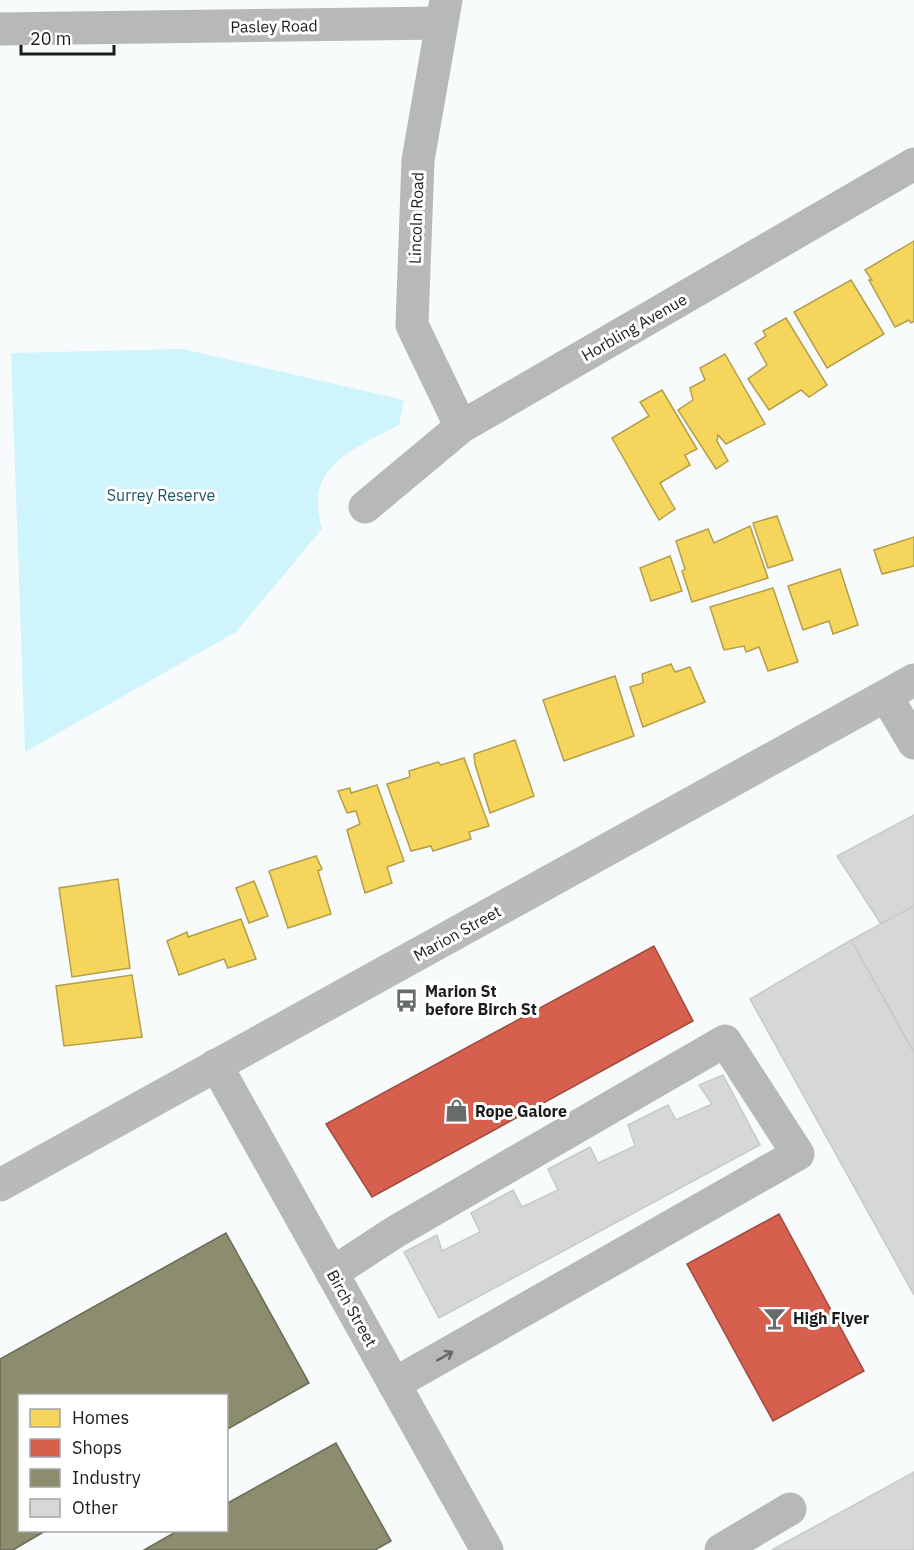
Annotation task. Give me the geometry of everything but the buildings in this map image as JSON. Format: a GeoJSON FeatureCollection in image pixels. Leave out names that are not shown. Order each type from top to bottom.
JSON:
{"type":"FeatureCollection","features":[{"type":"Feature","properties":{"kind":"main road","name":"Marion Street"},"geometry":{"type":"LineString","coordinates":[[0,1185],[900,688]]}},
{"type":"Feature","properties":{"kind":"street","name":"Pasley Road"},"geometry":{"type":"LineString","coordinates":[[0,29],[444,12]]}},
{"type":"Feature","properties":{"kind":"street","name":"Lincoln Road"},"geometry":{"type":"LineString","coordinates":[[444,12],[418,160],[412,325],[461,428]]}},
{"type":"Feature","properties":{"kind":"street","name":"Horbling Avenue"},"geometry":{"type":"LineString","coordinates":[[365,507],[461,428],[914,164]]}},
{"type":"Feature","properties":{"kind":"street"},"geometry":{"type":"LineString","coordinates":[[900,688],[914,743]]}},
{"type":"Feature","properties":{"kind":"street"},"geometry":{"type":"LineString","coordinates":[[332,1273],[395,1232],[725,1041],[798,1154],[394,1384]]}},
{"type":"Feature","properties":{"kind":"street","name":"Birch Street"},"geometry":{"type":"LineString","coordinates":[[216,1065],[487,1550]]}},
{"type":"Feature","properties":{"kind":"street"},"geometry":{"type":"LineString","coordinates":[[721,1550],[790,1509]]}},
{"type":"Feature","properties":{"kind":"green space","name":"Surrey Reserve"},"geometry":{"type":"Polygon","coordinates":[[[183,349],[404,400],[399,425],[349,452],[326,474],[320,489],[318,507],[322,529],[236,632],[25,752],[11,353],[183,349]]]}},
{"type":"Feature","properties":{"kind":"place","name":"Marion St before Birch St"},"geometry":{"type":"Point","coordinates":[407,1000]}},
{"type":"Feature","properties":{"kind":"place","name":"Rope Galore"},"geometry":{"type":"Point","coordinates":[457,1111]}},
{"type":"Feature","properties":{"kind":"place","name":"High Flyer"},"geometry":{"type":"Point","coordinates":[775,1318]}}]}
